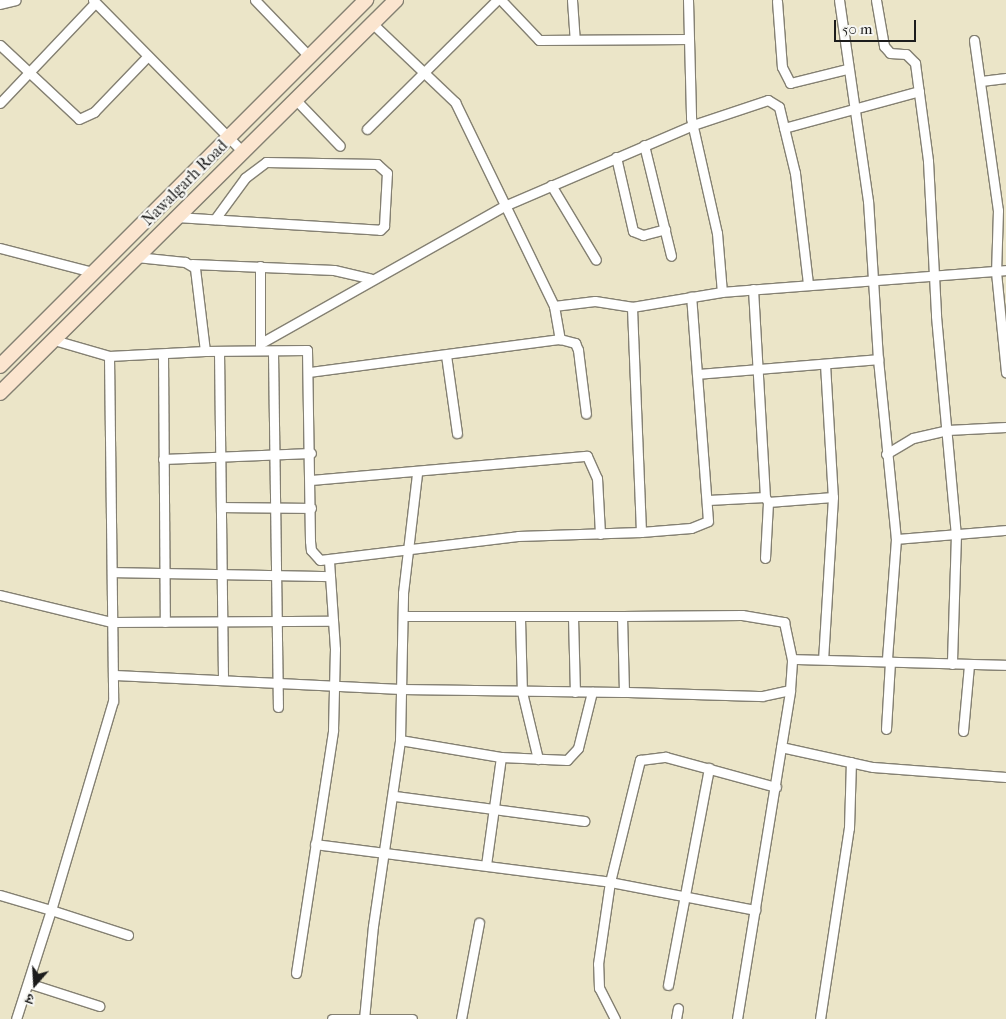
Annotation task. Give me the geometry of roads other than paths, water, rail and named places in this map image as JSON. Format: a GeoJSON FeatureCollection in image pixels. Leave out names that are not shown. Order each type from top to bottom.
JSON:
{"type":"FeatureCollection","features":[{"type":"Feature","properties":{"kind":"street"},"geometry":{"type":"LineString","coordinates":[[0,4],[16,0]]}},
{"type":"Feature","properties":{"kind":"street"},"geometry":{"type":"LineString","coordinates":[[255,0],[308,55]]}},
{"type":"Feature","properties":{"kind":"street","name":"Nawalgarh Road"},"geometry":{"type":"LineString","coordinates":[[0,393],[294,98],[396,0]]}},
{"type":"Feature","properties":{"kind":"street"},"geometry":{"type":"LineString","coordinates":[[367,128],[425,74],[499,0],[532,37],[689,39]]}},
{"type":"Feature","properties":{"kind":"street"},"geometry":{"type":"LineString","coordinates":[[572,0],[575,39]]}},
{"type":"Feature","properties":{"kind":"street"},"geometry":{"type":"LineString","coordinates":[[688,0],[693,125],[717,233],[722,292]]}},
{"type":"Feature","properties":{"kind":"street"},"geometry":{"type":"LineString","coordinates":[[839,0],[847,69],[868,201],[878,359],[896,539],[888,660],[886,729]]}},
{"type":"Feature","properties":{"kind":"street"},"geometry":{"type":"LineString","coordinates":[[876,0],[884,46],[890,53],[912,58],[919,91],[956,534],[952,664]]}},
{"type":"Feature","properties":{"kind":"street"},"geometry":{"type":"LineString","coordinates":[[0,103],[94,1],[146,58],[242,151]]}},
{"type":"Feature","properties":{"kind":"street"},"geometry":{"type":"LineString","coordinates":[[777,1],[782,67],[790,83],[847,69]]}},
{"type":"Feature","properties":{"kind":"street"},"geometry":{"type":"LineString","coordinates":[[0,366],[226,136],[361,5],[372,23],[455,102],[554,306],[560,339]]}},
{"type":"Feature","properties":{"kind":"street"},"geometry":{"type":"LineString","coordinates":[[974,40],[998,210],[996,272],[1006,373]]}},
{"type":"Feature","properties":{"kind":"street"},"geometry":{"type":"LineString","coordinates":[[0,45],[73,116],[86,119],[146,58]]}},
{"type":"Feature","properties":{"kind":"street"},"geometry":{"type":"LineString","coordinates":[[981,81],[1006,78]]}},
{"type":"Feature","properties":{"kind":"street"},"geometry":{"type":"LineString","coordinates":[[784,128],[853,107],[919,91]]}},
{"type":"Feature","properties":{"kind":"street"},"geometry":{"type":"LineString","coordinates":[[294,98],[340,146]]}},
{"type":"Feature","properties":{"kind":"street"},"geometry":{"type":"LineString","coordinates":[[260,348],[370,278],[504,206],[616,156],[693,125],[768,100],[777,104],[801,201],[808,284]]}},
{"type":"Feature","properties":{"kind":"street"},"geometry":{"type":"LineString","coordinates":[[644,145],[672,256]]}},
{"type":"Feature","properties":{"kind":"street"},"geometry":{"type":"LineString","coordinates":[[616,156],[633,231],[643,235],[665,229]]}},
{"type":"Feature","properties":{"kind":"street"},"geometry":{"type":"LineString","coordinates":[[176,217],[380,230],[384,226],[387,173],[377,164],[361,162],[266,162],[245,178],[215,219]]}},
{"type":"Feature","properties":{"kind":"street"},"geometry":{"type":"LineString","coordinates":[[552,185],[596,260]]}},
{"type":"Feature","properties":{"kind":"street"},"geometry":{"type":"LineString","coordinates":[[0,248],[93,272]]}},
{"type":"Feature","properties":{"kind":"street"},"geometry":{"type":"LineString","coordinates":[[136,257],[192,264],[334,270],[370,278]]}},
{"type":"Feature","properties":{"kind":"street"},"geometry":{"type":"LineString","coordinates":[[192,264],[197,274],[205,351]]}},
{"type":"Feature","properties":{"kind":"street"},"geometry":{"type":"LineString","coordinates":[[260,266],[260,348]]}},
{"type":"Feature","properties":{"kind":"street"},"geometry":{"type":"LineString","coordinates":[[554,306],[595,301],[632,307],[722,292],[1006,270]]}},
{"type":"Feature","properties":{"kind":"street"},"geometry":{"type":"LineString","coordinates":[[753,289],[766,499],[765,558]]}},
{"type":"Feature","properties":{"kind":"street"},"geometry":{"type":"LineString","coordinates":[[54,340],[109,356],[205,351],[219,352],[260,348],[273,352],[304,347],[309,353],[310,372],[311,550],[329,562],[407,549],[518,536],[641,532],[704,525],[708,500],[691,297]]}},
{"type":"Feature","properties":{"kind":"street"},"geometry":{"type":"LineString","coordinates":[[632,307],[641,532]]}},
{"type":"Feature","properties":{"kind":"street"},"geometry":{"type":"LineString","coordinates":[[310,372],[560,339],[574,343],[578,350],[586,414]]}},
{"type":"Feature","properties":{"kind":"street"},"geometry":{"type":"LineString","coordinates":[[219,352],[219,455],[224,680]]}},
{"type":"Feature","properties":{"kind":"street"},"geometry":{"type":"LineString","coordinates":[[273,352],[278,706]]}},
{"type":"Feature","properties":{"kind":"street"},"geometry":{"type":"LineString","coordinates":[[163,354],[165,622]]}},
{"type":"Feature","properties":{"kind":"street"},"geometry":{"type":"LineString","coordinates":[[446,355],[457,433]]}},
{"type":"Feature","properties":{"kind":"street"},"geometry":{"type":"LineString","coordinates":[[16,1019],[109,727],[115,675],[112,622],[113,572],[109,356]]}},
{"type":"Feature","properties":{"kind":"street"},"geometry":{"type":"LineString","coordinates":[[697,374],[878,359]]}},
{"type":"Feature","properties":{"kind":"street"},"geometry":{"type":"LineString","coordinates":[[824,659],[833,498],[825,364]]}},
{"type":"Feature","properties":{"kind":"street"},"geometry":{"type":"LineString","coordinates":[[886,454],[913,438],[947,430],[1006,427]]}},
{"type":"Feature","properties":{"kind":"street"},"geometry":{"type":"LineString","coordinates":[[163,459],[219,455],[310,453]]}},
{"type":"Feature","properties":{"kind":"street"},"geometry":{"type":"LineString","coordinates":[[311,480],[417,474],[587,456],[597,478],[600,534]]}},
{"type":"Feature","properties":{"kind":"street"},"geometry":{"type":"LineString","coordinates":[[364,1019],[382,854],[395,796],[400,740],[407,549],[417,474]]}},
{"type":"Feature","properties":{"kind":"street"},"geometry":{"type":"LineString","coordinates":[[708,500],[833,498]]}},
{"type":"Feature","properties":{"kind":"street"},"geometry":{"type":"LineString","coordinates":[[221,507],[311,508]]}},
{"type":"Feature","properties":{"kind":"street"},"geometry":{"type":"LineString","coordinates":[[896,539],[1006,530]]}},
{"type":"Feature","properties":{"kind":"street"},"geometry":{"type":"LineString","coordinates":[[296,972],[333,730],[333,621],[329,562]]}},
{"type":"Feature","properties":{"kind":"street"},"geometry":{"type":"LineString","coordinates":[[113,572],[330,576]]}},
{"type":"Feature","properties":{"kind":"street"},"geometry":{"type":"LineString","coordinates":[[0,595],[112,622],[333,621]]}},
{"type":"Feature","properties":{"kind":"street"},"geometry":{"type":"LineString","coordinates":[[404,616],[520,618],[742,615],[784,622],[792,658],[790,690],[776,787],[737,1019]]}},
{"type":"Feature","properties":{"kind":"street"},"geometry":{"type":"LineString","coordinates":[[622,616],[624,692]]}},
{"type":"Feature","properties":{"kind":"street"},"geometry":{"type":"LineString","coordinates":[[573,617],[575,692]]}},
{"type":"Feature","properties":{"kind":"street"},"geometry":{"type":"LineString","coordinates":[[520,618],[522,692],[538,759]]}},
{"type":"Feature","properties":{"kind":"street"},"geometry":{"type":"LineString","coordinates":[[792,658],[888,660],[969,666],[1006,665]]}},
{"type":"Feature","properties":{"kind":"street"},"geometry":{"type":"LineString","coordinates":[[964,731],[969,666]]}},
{"type":"Feature","properties":{"kind":"street"},"geometry":{"type":"LineString","coordinates":[[115,675],[334,683],[401,689],[522,692],[624,692],[762,696],[790,690]]}},
{"type":"Feature","properties":{"kind":"street"},"geometry":{"type":"LineString","coordinates":[[400,740],[501,757],[567,760],[573,756],[592,692]]}},
{"type":"Feature","properties":{"kind":"street"},"geometry":{"type":"LineString","coordinates":[[781,747],[851,762],[1006,777]]}},
{"type":"Feature","properties":{"kind":"street"},"geometry":{"type":"LineString","coordinates":[[615,1019],[597,981],[610,882],[640,760],[656,755],[776,787]]}},
{"type":"Feature","properties":{"kind":"street"},"geometry":{"type":"LineString","coordinates":[[486,865],[501,757]]}},
{"type":"Feature","properties":{"kind":"street"},"geometry":{"type":"LineString","coordinates":[[820,1019],[849,828],[851,762]]}},
{"type":"Feature","properties":{"kind":"street"},"geometry":{"type":"LineString","coordinates":[[668,985],[709,768]]}},
{"type":"Feature","properties":{"kind":"street"},"geometry":{"type":"LineString","coordinates":[[395,796],[584,820]]}},
{"type":"Feature","properties":{"kind":"street"},"geometry":{"type":"LineString","coordinates":[[315,844],[610,882],[755,910]]}},
{"type":"Feature","properties":{"kind":"street"},"geometry":{"type":"LineString","coordinates":[[0,895],[128,935]]}},
{"type":"Feature","properties":{"kind":"street"},"geometry":{"type":"LineString","coordinates":[[461,1019],[479,924]]}},
{"type":"Feature","properties":{"kind":"street"},"geometry":{"type":"LineString","coordinates":[[28,983],[98,1006]]}},
{"type":"Feature","properties":{"kind":"street"},"geometry":{"type":"LineString","coordinates":[[676,1019],[678,1008]]}},
{"type":"Feature","properties":{"kind":"street"},"geometry":{"type":"LineString","coordinates":[[332,1019],[412,1019]]}}]}
